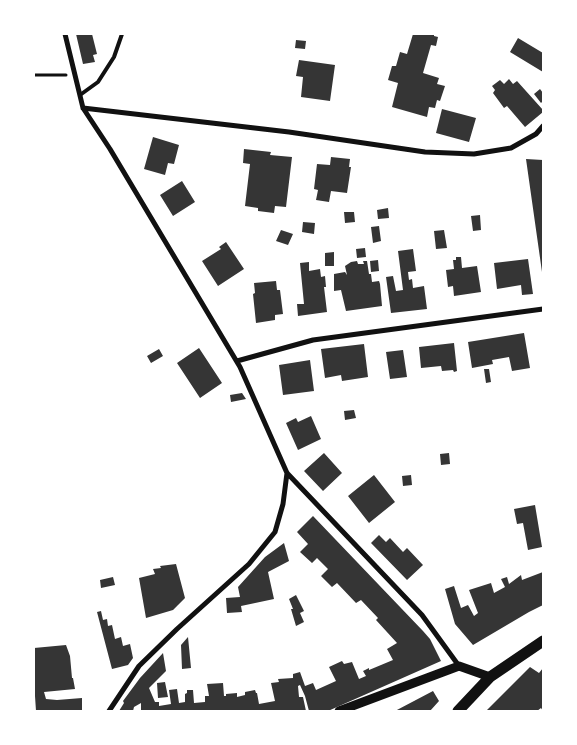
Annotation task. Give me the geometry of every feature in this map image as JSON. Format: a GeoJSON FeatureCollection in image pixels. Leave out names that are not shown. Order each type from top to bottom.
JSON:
{"type":"FeatureCollection","features":[{"type":"Feature","properties":{"kind":"main road"},"geometry":{"type":"LineString","coordinates":[[458,711],[490,677],[543,641]]}},
{"type":"Feature","properties":{"kind":"street"},"geometry":{"type":"LineString","coordinates":[[65,34],[84,108],[237,361],[287,473],[422,614],[459,666],[490,677]]}},
{"type":"Feature","properties":{"kind":"street"},"geometry":{"type":"LineString","coordinates":[[84,108],[289,132],[425,152],[474,154],[511,148],[536,134],[543,126]]}},
{"type":"Feature","properties":{"kind":"street"},"geometry":{"type":"LineString","coordinates":[[237,361],[313,340],[543,309]]}},
{"type":"Feature","properties":{"kind":"street"},"geometry":{"type":"LineString","coordinates":[[109,711],[139,666],[249,564],[275,532],[283,504],[287,473]]}},
{"type":"Feature","properties":{"kind":"street"},"geometry":{"type":"LineString","coordinates":[[339,711],[459,666]]}},
{"type":"Feature","properties":{"kind":"lane"},"geometry":{"type":"LineString","coordinates":[[80,95],[98,82],[114,57],[122,34]]}},
{"type":"Feature","properties":{"kind":"path"},"geometry":{"type":"LineString","coordinates":[[34,75],[74,74]]}},
{"type":"Feature","properties":{"kind":"building"},"geometry":{"type":"Polygon","coordinates":[[[76,34],[92,34],[97,54],[93,55],[95,62],[83,64],[76,34]]]}},
{"type":"Feature","properties":{"kind":"building"},"geometry":{"type":"Polygon","coordinates":[[[413,34],[434,34],[434,36],[438,37],[436,46],[431,45],[423,73],[439,78],[437,84],[445,86],[440,101],[437,100],[435,108],[429,107],[427,117],[392,107],[398,83],[388,80],[392,66],[396,66],[400,52],[407,54],[413,34]]]}},
{"type":"Feature","properties":{"kind":"building"},"geometry":{"type":"Polygon","coordinates":[[[518,38],[543,53],[543,72],[510,52],[518,38]]]}},
{"type":"Feature","properties":{"kind":"building"},"geometry":{"type":"Polygon","coordinates":[[[296,40],[306,41],[305,49],[295,48],[296,40]]]}},
{"type":"Feature","properties":{"kind":"building"},"geometry":{"type":"Polygon","coordinates":[[[299,60],[335,65],[330,101],[301,97],[303,77],[296,76],[299,60]]]}},
{"type":"Feature","properties":{"kind":"building"},"geometry":{"type":"Polygon","coordinates":[[[509,79],[513,84],[517,81],[543,110],[525,127],[507,106],[504,108],[493,93],[495,90],[492,86],[500,80],[504,84],[509,79]]]}},
{"type":"Feature","properties":{"kind":"building"},"geometry":{"type":"Polygon","coordinates":[[[540,89],[543,93],[543,101],[541,103],[534,94],[540,89]]]}},
{"type":"Feature","properties":{"kind":"building"},"geometry":{"type":"Polygon","coordinates":[[[442,109],[476,118],[469,142],[436,133],[442,109]]]}},
{"type":"Feature","properties":{"kind":"building"},"geometry":{"type":"Polygon","coordinates":[[[153,137],[179,145],[174,164],[168,163],[165,175],[144,169],[153,137]]]}},
{"type":"Feature","properties":{"kind":"building"},"geometry":{"type":"Polygon","coordinates":[[[244,149],[271,152],[270,155],[292,157],[286,207],[275,206],[274,213],[258,211],[258,208],[245,206],[250,164],[243,163],[244,149]]]}},
{"type":"Feature","properties":{"kind":"building"},"geometry":{"type":"Polygon","coordinates":[[[331,157],[350,159],[349,167],[351,167],[347,193],[331,191],[329,202],[316,200],[318,190],[314,189],[317,164],[330,165],[331,157]]]}},
{"type":"Feature","properties":{"kind":"building"},"geometry":{"type":"Polygon","coordinates":[[[526,159],[543,160],[543,272],[542,272],[526,159]]]}},
{"type":"Feature","properties":{"kind":"building"},"geometry":{"type":"Polygon","coordinates":[[[182,181],[195,202],[173,216],[160,195],[182,181]]]}},
{"type":"Feature","properties":{"kind":"building"},"geometry":{"type":"Polygon","coordinates":[[[388,208],[389,218],[378,219],[377,210],[388,208]]]}},
{"type":"Feature","properties":{"kind":"building"},"geometry":{"type":"Polygon","coordinates":[[[344,212],[354,212],[355,222],[345,223],[344,212]]]}},
{"type":"Feature","properties":{"kind":"building"},"geometry":{"type":"Polygon","coordinates":[[[480,215],[481,230],[473,231],[471,216],[480,215]]]}},
{"type":"Feature","properties":{"kind":"building"},"geometry":{"type":"Polygon","coordinates":[[[303,222],[315,223],[314,234],[302,232],[303,222]]]}},
{"type":"Feature","properties":{"kind":"building"},"geometry":{"type":"Polygon","coordinates":[[[379,226],[381,241],[373,243],[371,227],[379,226]]]}},
{"type":"Feature","properties":{"kind":"building"},"geometry":{"type":"Polygon","coordinates":[[[281,230],[293,234],[288,245],[276,241],[281,230]]]}},
{"type":"Feature","properties":{"kind":"building"},"geometry":{"type":"Polygon","coordinates":[[[444,230],[447,248],[436,249],[434,231],[444,230]]]}},
{"type":"Feature","properties":{"kind":"building"},"geometry":{"type":"Polygon","coordinates":[[[226,242],[244,269],[218,286],[202,261],[221,249],[219,247],[226,242]]]}},
{"type":"Feature","properties":{"kind":"building"},"geometry":{"type":"Polygon","coordinates":[[[365,248],[366,257],[357,258],[356,249],[365,248]]]}},
{"type":"Feature","properties":{"kind":"building"},"geometry":{"type":"Polygon","coordinates":[[[413,249],[416,271],[408,272],[409,280],[412,279],[413,288],[424,286],[427,309],[391,313],[386,277],[393,276],[396,291],[403,290],[398,251],[413,249]]]}},
{"type":"Feature","properties":{"kind":"building"},"geometry":{"type":"Polygon","coordinates":[[[334,252],[334,266],[325,266],[325,253],[334,252]]]}},
{"type":"Feature","properties":{"kind":"building"},"geometry":{"type":"Polygon","coordinates":[[[456,257],[461,257],[462,268],[477,266],[481,292],[454,296],[453,286],[448,287],[446,270],[454,269],[453,260],[456,260],[456,257]]]}},
{"type":"Feature","properties":{"kind":"building"},"geometry":{"type":"Polygon","coordinates":[[[528,259],[533,294],[522,295],[521,285],[497,289],[494,263],[528,259]]]}},
{"type":"Feature","properties":{"kind":"building"},"geometry":{"type":"Polygon","coordinates":[[[378,260],[379,271],[371,272],[370,261],[378,260]]]}},
{"type":"Feature","properties":{"kind":"building"},"geometry":{"type":"Polygon","coordinates":[[[357,261],[358,264],[364,264],[363,261],[367,261],[372,282],[379,281],[382,306],[346,311],[341,290],[334,291],[334,274],[345,272],[347,275],[345,266],[357,261]]]}},
{"type":"Feature","properties":{"kind":"building"},"geometry":{"type":"Polygon","coordinates":[[[309,262],[309,271],[320,269],[321,277],[325,276],[326,287],[324,287],[327,312],[298,316],[297,304],[304,304],[300,263],[309,262]]]}},
{"type":"Feature","properties":{"kind":"building"},"geometry":{"type":"Polygon","coordinates":[[[276,281],[277,290],[280,290],[283,314],[275,315],[275,320],[256,323],[253,294],[255,293],[254,283],[276,281]]]}},
{"type":"Feature","properties":{"kind":"building"},"geometry":{"type":"Polygon","coordinates":[[[524,333],[530,368],[512,371],[509,357],[492,360],[493,364],[472,368],[468,342],[524,333]]]}},
{"type":"Feature","properties":{"kind":"building"},"geometry":{"type":"Polygon","coordinates":[[[454,343],[457,371],[442,371],[441,366],[421,368],[419,347],[454,343]]]}},
{"type":"Feature","properties":{"kind":"building"},"geometry":{"type":"Polygon","coordinates":[[[364,344],[368,377],[342,381],[341,375],[325,378],[321,349],[364,344]]]}},
{"type":"Feature","properties":{"kind":"building"},"geometry":{"type":"Polygon","coordinates":[[[199,348],[222,383],[200,398],[177,363],[199,348]]]}},
{"type":"Feature","properties":{"kind":"building"},"geometry":{"type":"Polygon","coordinates":[[[159,349],[163,356],[151,363],[147,356],[159,349]]]}},
{"type":"Feature","properties":{"kind":"building"},"geometry":{"type":"Polygon","coordinates":[[[403,350],[407,377],[390,379],[386,352],[403,350]]]}},
{"type":"Feature","properties":{"kind":"building"},"geometry":{"type":"Polygon","coordinates":[[[310,360],[314,391],[283,395],[279,365],[310,360]]]}},
{"type":"Feature","properties":{"kind":"building"},"geometry":{"type":"Polygon","coordinates":[[[484,369],[489,369],[491,382],[486,383],[484,369]]]}},
{"type":"Feature","properties":{"kind":"building"},"geometry":{"type":"Polygon","coordinates":[[[242,393],[246,399],[231,402],[230,395],[242,393]]]}},
{"type":"Feature","properties":{"kind":"building"},"geometry":{"type":"Polygon","coordinates":[[[354,410],[356,418],[345,420],[344,411],[354,410]]]}},
{"type":"Feature","properties":{"kind":"building"},"geometry":{"type":"Polygon","coordinates":[[[311,416],[321,439],[298,450],[286,423],[296,418],[298,422],[311,416]]]}},
{"type":"Feature","properties":{"kind":"building"},"geometry":{"type":"Polygon","coordinates":[[[324,453],[342,473],[323,491],[304,471],[324,453]]]}},
{"type":"Feature","properties":{"kind":"building"},"geometry":{"type":"Polygon","coordinates":[[[449,453],[450,464],[441,465],[440,454],[449,453]]]}},
{"type":"Feature","properties":{"kind":"building"},"geometry":{"type":"Polygon","coordinates":[[[374,475],[395,502],[369,523],[348,496],[374,475]]]}},
{"type":"Feature","properties":{"kind":"building"},"geometry":{"type":"Polygon","coordinates":[[[411,475],[412,485],[403,486],[402,476],[411,475]]]}},
{"type":"Feature","properties":{"kind":"building"},"geometry":{"type":"Polygon","coordinates":[[[535,505],[542,547],[528,550],[523,523],[517,524],[514,509],[535,505]]]}},
{"type":"Feature","properties":{"kind":"building"},"geometry":{"type":"Polygon","coordinates":[[[313,516],[423,631],[430,639],[441,661],[328,711],[309,711],[300,685],[298,686],[299,697],[303,697],[306,711],[141,711],[141,703],[134,707],[133,711],[119,711],[124,703],[123,701],[140,678],[163,653],[166,671],[149,688],[155,702],[159,702],[159,706],[171,704],[169,690],[177,689],[179,703],[185,702],[187,690],[193,690],[194,703],[205,702],[205,696],[209,696],[207,684],[223,683],[224,696],[237,693],[237,697],[245,695],[245,692],[255,690],[259,704],[275,701],[271,683],[279,682],[278,679],[293,678],[293,674],[300,672],[305,686],[313,683],[316,690],[336,681],[329,667],[342,661],[344,664],[352,662],[359,679],[366,676],[363,671],[393,660],[387,649],[397,643],[376,620],[378,618],[361,600],[356,603],[337,583],[332,587],[321,576],[328,569],[317,558],[312,563],[300,552],[308,544],[297,532],[313,516]]]}},
{"type":"Feature","properties":{"kind":"building"},"geometry":{"type":"Polygon","coordinates":[[[379,535],[386,542],[390,538],[403,552],[407,548],[423,565],[407,580],[371,543],[379,535]]]}},
{"type":"Feature","properties":{"kind":"building"},"geometry":{"type":"Polygon","coordinates":[[[284,543],[289,561],[268,572],[274,599],[241,606],[242,612],[227,613],[226,598],[240,597],[238,587],[265,557],[284,543]]]}},
{"type":"Feature","properties":{"kind":"building"},"geometry":{"type":"Polygon","coordinates":[[[176,564],[185,598],[173,610],[146,618],[139,578],[155,574],[153,569],[161,568],[160,566],[176,564]]]}},
{"type":"Feature","properties":{"kind":"building"},"geometry":{"type":"Polygon","coordinates":[[[543,572],[543,605],[473,645],[455,624],[445,589],[454,586],[461,608],[468,605],[474,616],[478,613],[469,590],[491,583],[494,593],[505,587],[501,579],[507,577],[509,584],[521,575],[522,580],[543,572]]]}},
{"type":"Feature","properties":{"kind":"building"},"geometry":{"type":"Polygon","coordinates":[[[113,577],[115,585],[101,588],[100,580],[113,577]]]}},
{"type":"Feature","properties":{"kind":"building"},"geometry":{"type":"Polygon","coordinates":[[[296,595],[304,611],[300,613],[304,622],[296,626],[289,599],[296,595]]]}},
{"type":"Feature","properties":{"kind":"building"},"geometry":{"type":"Polygon","coordinates":[[[101,611],[103,620],[107,619],[108,626],[112,625],[115,639],[121,637],[123,646],[130,644],[133,658],[128,665],[112,669],[97,612],[101,611]]]}},
{"type":"Feature","properties":{"kind":"building"},"geometry":{"type":"Polygon","coordinates":[[[188,637],[191,668],[182,669],[181,645],[188,637]]]}},
{"type":"Feature","properties":{"kind":"building"},"geometry":{"type":"Polygon","coordinates":[[[66,645],[70,656],[75,689],[44,692],[46,699],[82,698],[82,711],[36,711],[34,648],[66,645]]]}},
{"type":"Feature","properties":{"kind":"building"},"geometry":{"type":"Polygon","coordinates":[[[530,667],[539,673],[543,668],[543,711],[541,708],[537,711],[486,711],[530,667]]]}},
{"type":"Feature","properties":{"kind":"building"},"geometry":{"type":"Polygon","coordinates":[[[165,682],[168,697],[158,698],[157,683],[165,682]]]}},
{"type":"Feature","properties":{"kind":"building"},"geometry":{"type":"Polygon","coordinates":[[[433,691],[439,701],[430,711],[395,711],[433,691]]]}}]}
